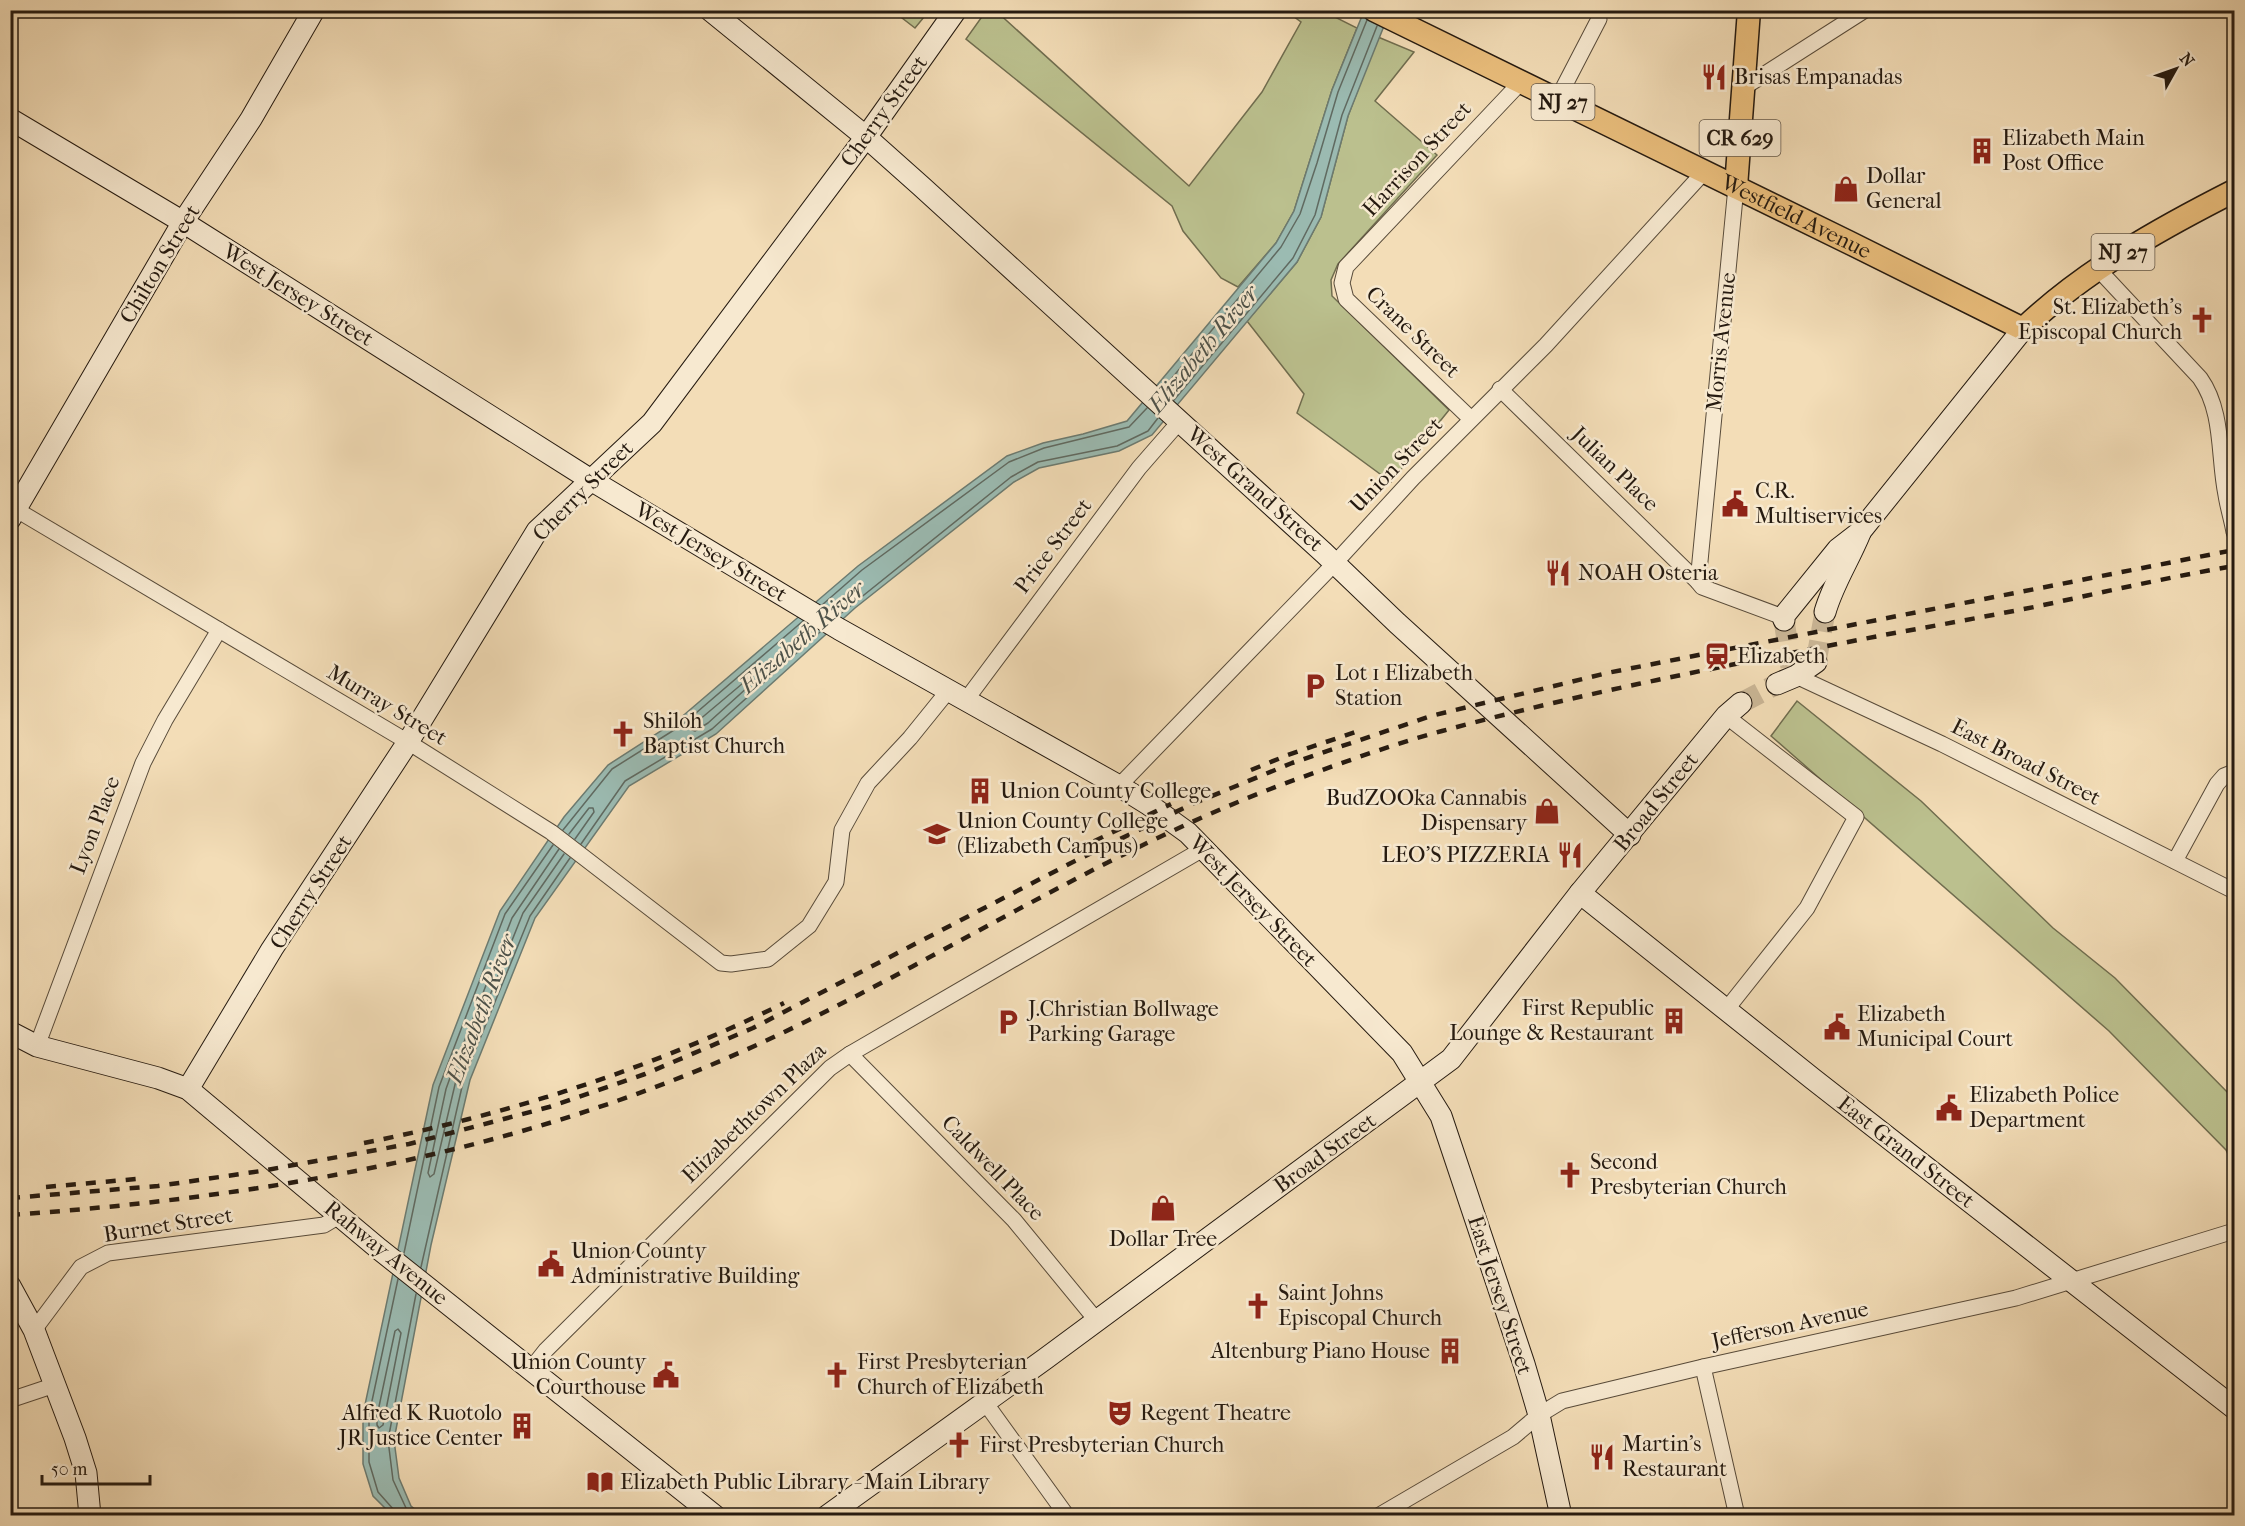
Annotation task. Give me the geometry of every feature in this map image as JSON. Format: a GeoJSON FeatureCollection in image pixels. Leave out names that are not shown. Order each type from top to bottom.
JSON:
{"type":"FeatureCollection","features":[{"type":"Feature","properties":{"kind":"main road","name":"Morris Avenue"},"geometry":{"type":"LineString","coordinates":[[1736,188],[1749,10]]}},
{"type":"Feature","properties":{"kind":"main road","name":"Westfield Avenue"},"geometry":{"type":"LineString","coordinates":[[1381,14],[2023,329]]}},
{"type":"Feature","properties":{"kind":"main road","name":"NJ 27"},"geometry":{"type":"LineString","coordinates":[[2023,329],[2047,306],[2141,241],[2235,191]]}},
{"type":"Feature","properties":{"kind":"street","name":"Chilton Street"},"geometry":{"type":"LineString","coordinates":[[12,512],[183,222],[251,118],[314,10]]}},
{"type":"Feature","properties":{"kind":"street","name":"West Grand Street"},"geometry":{"type":"LineString","coordinates":[[710,10],[866,137],[1149,393],[1335,563],[1404,630],[1630,835]]}},
{"type":"Feature","properties":{"kind":"street","name":"Cherry Street"},"geometry":{"type":"LineString","coordinates":[[188,1089],[272,949],[408,742],[537,531],[652,423],[866,137],[956,10]]}},
{"type":"Feature","properties":{"kind":"street"},"geometry":{"type":"LineString","coordinates":[[1743,88],[1866,10]]}},
{"type":"Feature","properties":{"kind":"street"},"geometry":{"type":"LineString","coordinates":[[1557,100],[1599,19]]}},
{"type":"Feature","properties":{"kind":"street","name":"Harrison Street"},"geometry":{"type":"LineString","coordinates":[[1346,267],[1521,82]]}},
{"type":"Feature","properties":{"kind":"street","name":"West Jersey Street"},"geometry":{"type":"LineString","coordinates":[[10,119],[183,222],[591,480],[839,629],[1148,804],[1188,833],[1402,1053],[1420,1082]]}},
{"type":"Feature","properties":{"kind":"street","name":"Union Street"},"geometry":{"type":"LineString","coordinates":[[1119,786],[1500,389],[1546,345],[1704,172]]}},
{"type":"Feature","properties":{"kind":"street","name":"Morris Avenue"},"geometry":{"type":"LineString","coordinates":[[1698,582],[1736,188]]}},
{"type":"Feature","properties":{"kind":"street","name":"Crane Street"},"geometry":{"type":"LineString","coordinates":[[1346,267],[1342,283],[1346,299],[1472,419]]}},
{"type":"Feature","properties":{"kind":"street"},"geometry":{"type":"LineString","coordinates":[[2098,269],[2200,378],[2209,392],[2227,447],[2226,495],[2235,532]]}},
{"type":"Feature","properties":{"kind":"street"},"geometry":{"type":"LineString","coordinates":[[1698,582],[1702,586],[1783,618],[1838,549],[1860,531],[2023,329]]}},
{"type":"Feature","properties":{"kind":"street","name":"Julian Place"},"geometry":{"type":"LineString","coordinates":[[1500,389],[1698,582]]}},
{"type":"Feature","properties":{"kind":"street","name":"Price Street"},"geometry":{"type":"LineString","coordinates":[[726,964],[768,959],[809,926],[836,882],[842,830],[868,783],[910,738],[957,695],[1139,468],[1175,417]]}},
{"type":"Feature","properties":{"kind":"street","name":"Murray Street"},"geometry":{"type":"LineString","coordinates":[[12,512],[219,630],[408,742],[551,832],[721,963],[726,964]]}},
{"type":"Feature","properties":{"kind":"street"},"geometry":{"type":"LineString","coordinates":[[1825,612],[1830,594],[1850,559],[1860,531]]}},
{"type":"Feature","properties":{"kind":"street","name":"Lyon Place"},"geometry":{"type":"LineString","coordinates":[[26,1046],[143,763],[165,720],[219,630]]}},
{"type":"Feature","properties":{"kind":"street"},"geometry":{"type":"LineString","coordinates":[[1788,676],[1816,662]]}},
{"type":"Feature","properties":{"kind":"street","name":"East Broad Street"},"geometry":{"type":"LineString","coordinates":[[1788,676],[1942,744],[2235,891]]}},
{"type":"Feature","properties":{"kind":"street"},"geometry":{"type":"LineString","coordinates":[[1726,1010],[1807,908],[1856,817],[1733,709]]}},
{"type":"Feature","properties":{"kind":"street","name":"Broad Street"},"geometry":{"type":"LineString","coordinates":[[826,1515],[1097,1321],[1451,1059],[1580,893],[1733,709]]}},
{"type":"Feature","properties":{"kind":"street"},"geometry":{"type":"LineString","coordinates":[[2175,861],[2217,784],[2224,776],[2235,772]]}},
{"type":"Feature","properties":{"kind":"street","name":"Elizabethtown Plaza"},"geometry":{"type":"LineString","coordinates":[[531,1370],[546,1350],[830,1068],[850,1054],[1203,849]]}},
{"type":"Feature","properties":{"kind":"street","name":"East Grand Street"},"geometry":{"type":"LineString","coordinates":[[1580,893],[2235,1408]]}},
{"type":"Feature","properties":{"kind":"street","name":"Rahway Avenue"},"geometry":{"type":"LineString","coordinates":[[10,1032],[26,1046],[158,1078],[188,1089],[379,1249],[715,1515]]}},
{"type":"Feature","properties":{"kind":"street","name":"Caldwell Place"},"geometry":{"type":"LineString","coordinates":[[850,1054],[1014,1220],[1097,1321]]}},
{"type":"Feature","properties":{"kind":"street","name":"East Jersey Street"},"geometry":{"type":"LineString","coordinates":[[1420,1082],[1441,1116],[1520,1353],[1539,1416],[1561,1515]]}},
{"type":"Feature","properties":{"kind":"street","name":"Burnet Street"},"geometry":{"type":"LineString","coordinates":[[34,1330],[81,1268],[108,1254],[324,1225],[339,1216]]}},
{"type":"Feature","properties":{"kind":"street","name":"Jefferson Avenue"},"geometry":{"type":"LineString","coordinates":[[1378,1515],[1513,1437],[1562,1401],[1703,1367],[1990,1305],[2235,1231]]}},
{"type":"Feature","properties":{"kind":"street"},"geometry":{"type":"LineString","coordinates":[[10,1286],[34,1330],[86,1473],[86,1514]]}},
{"type":"Feature","properties":{"kind":"street"},"geometry":{"type":"LineString","coordinates":[[1703,1367],[1737,1515]]}},
{"type":"Feature","properties":{"kind":"street"},"geometry":{"type":"LineString","coordinates":[[10,1400],[55,1384]]}},
{"type":"Feature","properties":{"kind":"street"},"geometry":{"type":"LineString","coordinates":[[984,1401],[1067,1515]]}},
{"type":"Feature","properties":{"kind":"green space"},"geometry":{"type":"Polygon","coordinates":[[[893,11],[929,11],[915,28],[893,11]]]}},
{"type":"Feature","properties":{"kind":"green space"},"geometry":{"type":"Polygon","coordinates":[[[986,11],[996,11],[1189,186],[1262,92],[1301,22],[1286,11],[1323,11],[1357,28],[1332,90],[1294,211],[1276,243],[1238,287],[1221,278],[1183,231],[1172,206],[966,39],[986,11]]]}},
{"type":"Feature","properties":{"kind":"green space"},"geometry":{"type":"Polygon","coordinates":[[[1378,37],[1414,52],[1375,101],[1437,155],[1338,264],[1331,280],[1332,296],[1449,410],[1391,482],[1297,413],[1304,394],[1247,321],[1297,262],[1321,217],[1348,116],[1378,37]]]}},
{"type":"Feature","properties":{"kind":"green space"},"geometry":{"type":"Polygon","coordinates":[[[1797,701],[1921,801],[2053,928],[2115,978],[2234,1099],[2234,1167],[2226,1150],[2109,1031],[1771,736],[1797,701]]]}},
{"type":"Feature","properties":{"kind":"water","name":"Elizabeth River"},"geometry":{"type":"Polygon","coordinates":[[[1364,11],[1390,11],[1348,116],[1321,217],[1297,262],[1152,435],[1119,451],[1039,468],[1014,482],[855,608],[716,734],[629,786],[535,918],[470,1080],[431,1245],[394,1440],[399,1478],[411,1506],[422,1515],[392,1515],[373,1496],[363,1464],[363,1414],[433,1085],[500,911],[564,817],[608,765],[678,720],[858,566],[1007,456],[1043,443],[1127,421],[1276,243],[1294,211],[1332,90],[1364,11]]]}},
{"type":"Feature","properties":{"kind":"tunnel"},"geometry":{"type":"LineString","coordinates":[[1816,662],[1825,612]]}},
{"type":"Feature","properties":{"kind":"tunnel"},"geometry":{"type":"LineString","coordinates":[[1784,620],[1791,667]]}},
{"type":"Feature","properties":{"kind":"tunnel"},"geometry":{"type":"LineString","coordinates":[[1741,703],[1777,684]]}},
{"type":"Feature","properties":{"kind":"railway"},"geometry":{"type":"LineString","coordinates":[[10,1198],[158,1186],[261,1171],[409,1144],[549,1107],[645,1074],[753,1028],[1071,863],[1190,805],[1292,763],[1431,716],[1607,673],[2234,550]]}},
{"type":"Feature","properties":{"kind":"railway"},"geometry":{"type":"LineString","coordinates":[[10,1215],[203,1196],[299,1181],[394,1163],[488,1141],[580,1113],[671,1081],[761,1043],[895,976],[1093,870],[1227,806],[1297,779],[1424,736],[1553,703],[1665,678],[2020,610],[2234,566]]}},
{"type":"Feature","properties":{"kind":"railway"},"geometry":{"type":"LineString","coordinates":[[1251,770],[1358,731]]}},
{"type":"Feature","properties":{"kind":"railway"},"geometry":{"type":"LineString","coordinates":[[1076,850],[1171,804]]}},
{"type":"Feature","properties":{"kind":"railway"},"geometry":{"type":"LineString","coordinates":[[364,1143],[472,1118],[578,1087],[683,1049],[784,1003]]}},
{"type":"Feature","properties":{"kind":"railway"},"geometry":{"type":"LineString","coordinates":[[46,1187],[136,1179]]}},
{"type":"Feature","properties":{"kind":"place","name":"Brisas Empanadas"},"geometry":{"type":"Point","coordinates":[1714,77]}},
{"type":"Feature","properties":{"kind":"place","name":"Elizabeth Main Post Office"},"geometry":{"type":"Point","coordinates":[1982,151]}},
{"type":"Feature","properties":{"kind":"place","name":"Dollar General"},"geometry":{"type":"Point","coordinates":[1846,189]}},
{"type":"Feature","properties":{"kind":"place","name":"St. Elizabeth's Episcopal Church"},"geometry":{"type":"Point","coordinates":[2202,320]}},
{"type":"Feature","properties":{"kind":"place","name":"C.R. Multiservices"},"geometry":{"type":"Point","coordinates":[1735,504]}},
{"type":"Feature","properties":{"kind":"place","name":"NOAH Osteria"},"geometry":{"type":"Point","coordinates":[1558,573]}},
{"type":"Feature","properties":{"kind":"place","name":"Elizabeth"},"geometry":{"type":"Point","coordinates":[1717,656]}},
{"type":"Feature","properties":{"kind":"place","name":"Lot 1 Elizabeth Station"},"geometry":{"type":"Point","coordinates":[1315,686]}},
{"type":"Feature","properties":{"kind":"place","name":"Shiloh Baptist Church"},"geometry":{"type":"Point","coordinates":[623,734]}},
{"type":"Feature","properties":{"kind":"place","name":"Union County College"},"geometry":{"type":"Point","coordinates":[980,791]}},
{"type":"Feature","properties":{"kind":"place","name":"BudZOOka Cannabis Dispensary"},"geometry":{"type":"Point","coordinates":[1547,811]}},
{"type":"Feature","properties":{"kind":"place","name":"Union County College (Elizabeth Campus)"},"geometry":{"type":"Point","coordinates":[937,834]}},
{"type":"Feature","properties":{"kind":"place","name":"LEO'S PIZZERIA"},"geometry":{"type":"Point","coordinates":[1570,855]}},
{"type":"Feature","properties":{"kind":"place","name":"First Republic Lounge & Restaurant"},"geometry":{"type":"Point","coordinates":[1674,1021]}},
{"type":"Feature","properties":{"kind":"place","name":"J.Christian Bollwage Parking Garage"},"geometry":{"type":"Point","coordinates":[1008,1022]}},
{"type":"Feature","properties":{"kind":"place","name":"Elizabeth Municipal Court"},"geometry":{"type":"Point","coordinates":[1837,1027]}},
{"type":"Feature","properties":{"kind":"place","name":"Elizabeth Police Department"},"geometry":{"type":"Point","coordinates":[1949,1108]}},
{"type":"Feature","properties":{"kind":"place","name":"Second Presbyterian Church"},"geometry":{"type":"Point","coordinates":[1570,1175]}},
{"type":"Feature","properties":{"kind":"place","name":"Dollar Tree"},"geometry":{"type":"Point","coordinates":[1163,1208]}},
{"type":"Feature","properties":{"kind":"place","name":"Union County Administrative Building"},"geometry":{"type":"Point","coordinates":[551,1264]}},
{"type":"Feature","properties":{"kind":"place","name":"Saint Johns Episcopal Church"},"geometry":{"type":"Point","coordinates":[1258,1306]}},
{"type":"Feature","properties":{"kind":"place","name":"Altenburg Piano House"},"geometry":{"type":"Point","coordinates":[1450,1351]}},
{"type":"Feature","properties":{"kind":"place","name":"Union County Courthouse"},"geometry":{"type":"Point","coordinates":[666,1375]}},
{"type":"Feature","properties":{"kind":"place","name":"First Presbyterian Church of Elizabeth"},"geometry":{"type":"Point","coordinates":[837,1375]}},
{"type":"Feature","properties":{"kind":"place","name":"Regent Theatre"},"geometry":{"type":"Point","coordinates":[1120,1413]}},
{"type":"Feature","properties":{"kind":"place","name":"Alfred K Ruotolo JR Justice Center"},"geometry":{"type":"Point","coordinates":[522,1426]}},
{"type":"Feature","properties":{"kind":"place","name":"First Presbyterian Church"},"geometry":{"type":"Point","coordinates":[959,1445]}},
{"type":"Feature","properties":{"kind":"place","name":"Martin's Restaurant"},"geometry":{"type":"Point","coordinates":[1602,1457]}},
{"type":"Feature","properties":{"kind":"place","name":"Elizabeth Public Library - Main Library"},"geometry":{"type":"Point","coordinates":[600,1482]}}]}
